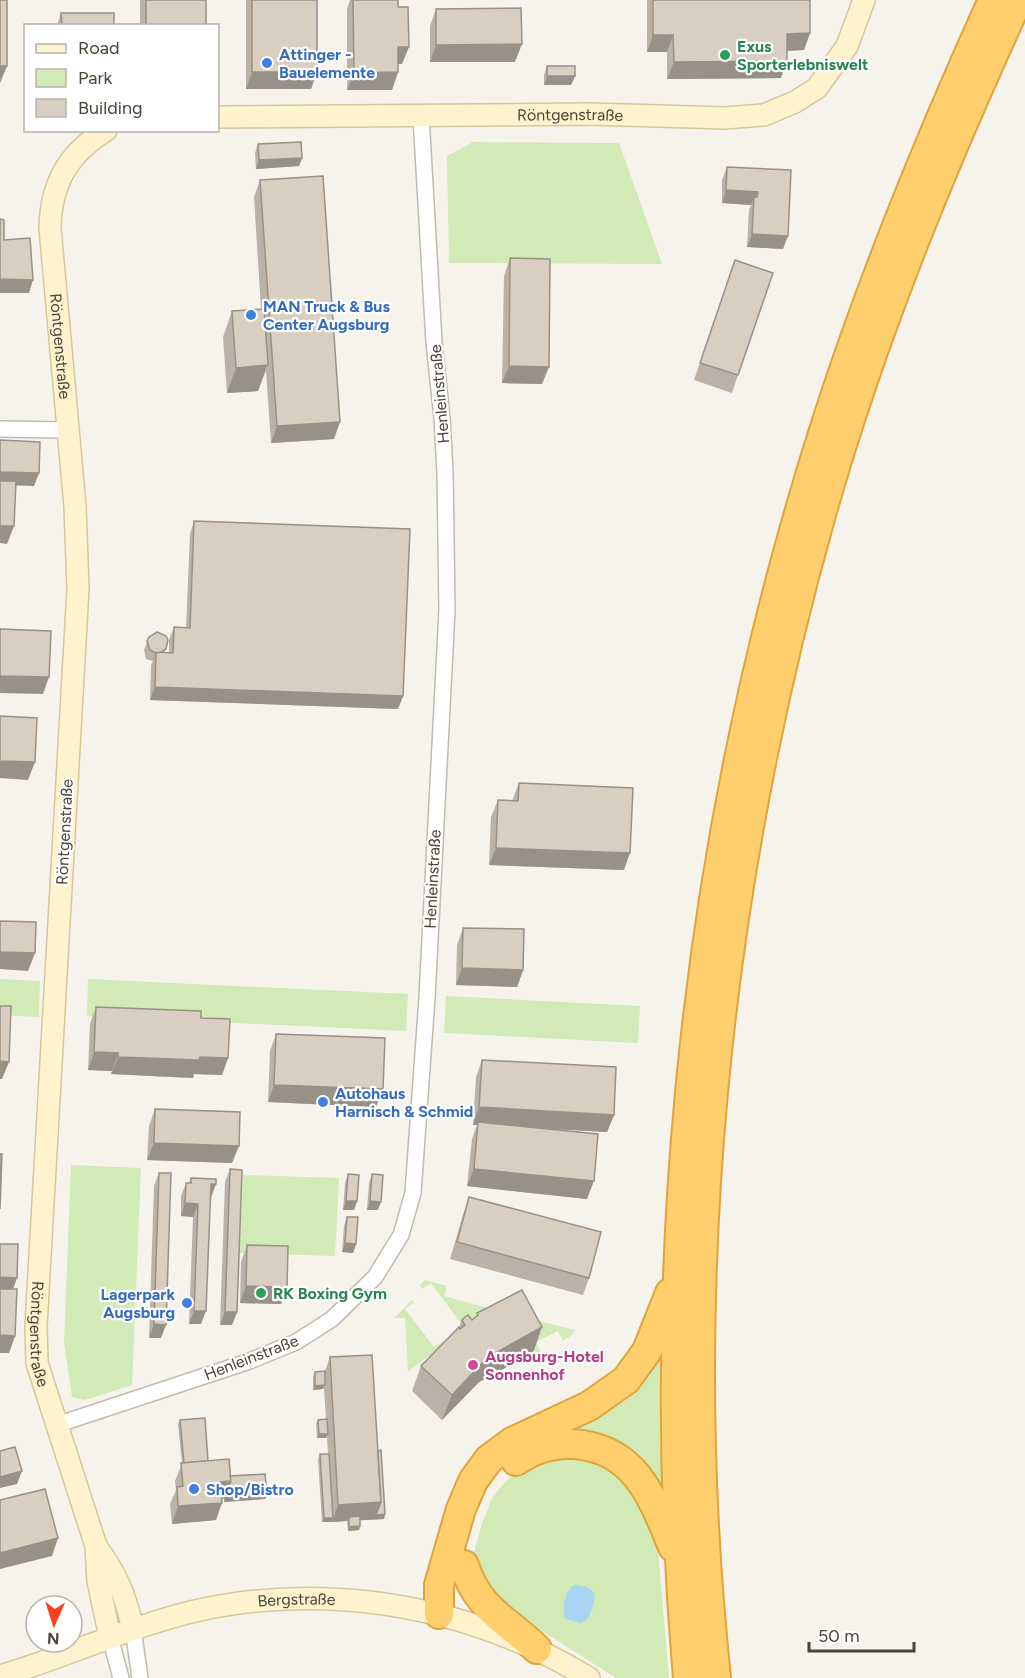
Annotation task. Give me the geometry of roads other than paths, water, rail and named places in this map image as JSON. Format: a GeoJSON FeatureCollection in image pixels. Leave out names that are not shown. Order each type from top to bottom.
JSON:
{"type":"FeatureCollection","features":[{"type":"Feature","properties":{"kind":"highway"},"geometry":{"type":"LineString","coordinates":[[688,1678],[679,1560],[678,1271],[696,1031],[728,815],[771,618],[800,510],[860,324],[926,153],[993,0]]}},
{"type":"Feature","properties":{"kind":"highway"},"geometry":{"type":"LineString","coordinates":[[716,1678],[700,1467],[699,1345],[702,1251],[708,1148],[719,1033],[747,836],[792,623],[820,517],[849,423],[911,249],[1018,0]]}},
{"type":"Feature","properties":{"kind":"highway"},"geometry":{"type":"LineString","coordinates":[[439,1614],[439,1585],[461,1509],[473,1481],[489,1459],[512,1442],[589,1406],[626,1380],[647,1351],[678,1271]]}},
{"type":"Feature","properties":{"kind":"highway"},"geometry":{"type":"LineString","coordinates":[[439,1614],[451,1602],[458,1590],[475,1517],[490,1488],[510,1466],[523,1456],[540,1448],[563,1443],[585,1445],[605,1450],[621,1459],[634,1471],[651,1494],[679,1560]]}},
{"type":"Feature","properties":{"kind":"highway"},"geometry":{"type":"LineString","coordinates":[[464,1565],[473,1590],[486,1607],[518,1631],[537,1649]]}},
{"type":"Feature","properties":{"kind":"street","name":"Röntgenstraße"},"geometry":{"type":"LineString","coordinates":[[219,117],[591,114],[724,118],[764,115],[795,102],[817,87],[848,46],[864,0]]}},
{"type":"Feature","properties":{"kind":"street","name":"Henleinstraße"},"geometry":{"type":"LineString","coordinates":[[56,1425],[247,1362],[296,1342],[332,1319],[375,1277],[401,1235],[410,1203],[414,1182],[424,1045],[447,610],[442,418],[434,342],[421,116]]}},
{"type":"Feature","properties":{"kind":"street","name":"Röntgenstraße"},"geometry":{"type":"LineString","coordinates":[[103,132],[90,140],[66,167],[50,206],[50,228],[75,506],[78,589],[36,1326],[37,1363],[96,1546],[98,1581],[111,1637]]}},
{"type":"Feature","properties":{"kind":"street"},"geometry":{"type":"LineString","coordinates":[[0,429],[68,430]]}},
{"type":"Feature","properties":{"kind":"street","name":"Röntgenstraße"},"geometry":{"type":"LineString","coordinates":[[96,1546],[114,1572],[127,1602],[133,1629]]}},
{"type":"Feature","properties":{"kind":"street","name":"Bergstraße"},"geometry":{"type":"LineString","coordinates":[[0,1676],[133,1629],[195,1611],[246,1601],[333,1598],[389,1604],[439,1614],[491,1630],[537,1649],[590,1678]]}},
{"type":"Feature","properties":{"kind":"street"},"geometry":{"type":"LineString","coordinates":[[133,1629],[140,1678]]}},
{"type":"Feature","properties":{"kind":"street"},"geometry":{"type":"LineString","coordinates":[[111,1637],[121,1678]]}},
{"type":"Feature","properties":{"kind":"water"},"geometry":{"type":"Polygon","coordinates":[[[574,1585],[586,1587],[595,1594],[590,1615],[581,1623],[565,1619],[564,1615],[566,1596],[574,1585]]]}},
{"type":"Feature","properties":{"kind":"place","name":"Exus Sporterlebniswelt"},"geometry":{"type":"Point","coordinates":[725,55]}},
{"type":"Feature","properties":{"kind":"place","name":"Attinger - Bauelemente"},"geometry":{"type":"Point","coordinates":[267,63]}},
{"type":"Feature","properties":{"kind":"place","name":"MAN Truck & Bus Center Augsburg"},"geometry":{"type":"Point","coordinates":[251,315]}},
{"type":"Feature","properties":{"kind":"place","name":"Autohaus Harnisch & Schmid"},"geometry":{"type":"Point","coordinates":[323,1102]}},
{"type":"Feature","properties":{"kind":"place","name":"RK Boxing Gym"},"geometry":{"type":"Point","coordinates":[261,1293]}},
{"type":"Feature","properties":{"kind":"place","name":"Lagerpark Augsburg"},"geometry":{"type":"Point","coordinates":[187,1303]}},
{"type":"Feature","properties":{"kind":"place","name":"Augsburg-Hotel Sonnenhof"},"geometry":{"type":"Point","coordinates":[473,1365]}},
{"type":"Feature","properties":{"kind":"place","name":"Shop/Bistro"},"geometry":{"type":"Point","coordinates":[194,1489]}}]}
